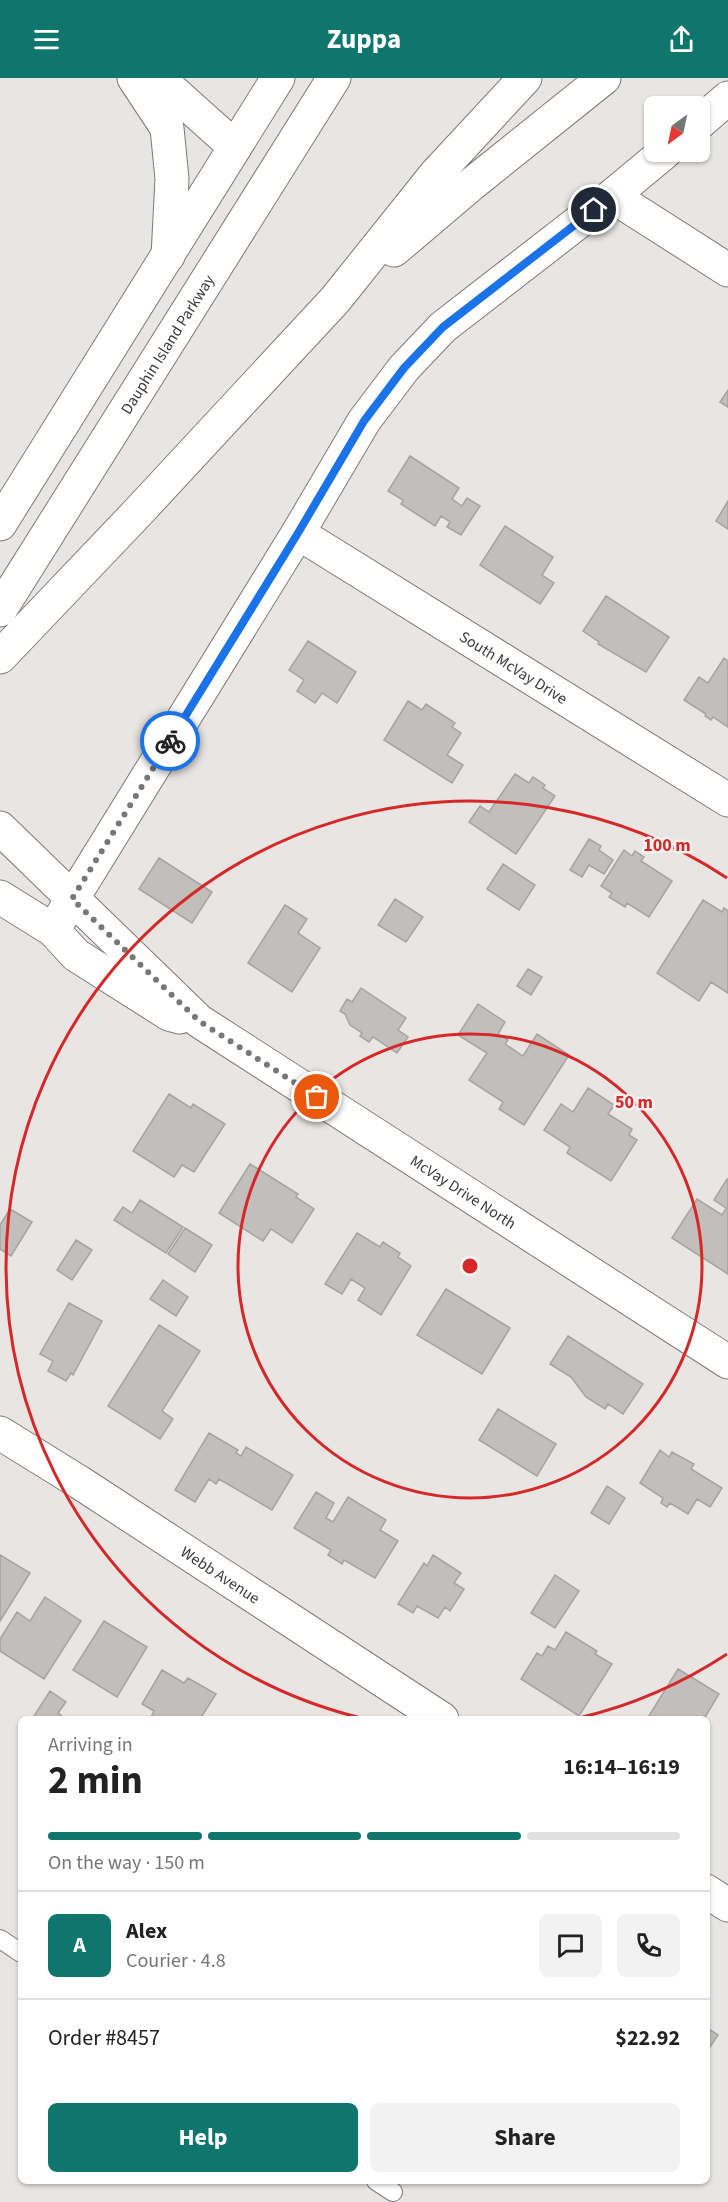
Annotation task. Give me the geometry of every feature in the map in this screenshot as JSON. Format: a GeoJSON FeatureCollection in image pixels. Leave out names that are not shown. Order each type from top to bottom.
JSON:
{"type":"FeatureCollection","features":[{"type":"Feature","properties":{"kind":"main road"},"geometry":{"type":"LineString","coordinates":[[134,78],[167,128],[172,179],[168,256]]}},
{"type":"Feature","properties":{"kind":"main road"},"geometry":{"type":"LineString","coordinates":[[158,78],[236,147]]}},
{"type":"Feature","properties":{"kind":"main road"},"geometry":{"type":"LineString","coordinates":[[0,524],[278,78]]}},
{"type":"Feature","properties":{"kind":"main road","name":"Dauphin Island Parkway"},"geometry":{"type":"LineString","coordinates":[[0,610],[334,78]]}},
{"type":"Feature","properties":{"kind":"main road"},"geometry":{"type":"LineString","coordinates":[[0,657],[335,300],[435,175],[525,78]]}},
{"type":"Feature","properties":{"kind":"main road"},"geometry":{"type":"LineString","coordinates":[[335,300],[473,183],[604,78]]}},
{"type":"Feature","properties":{"kind":"main road"},"geometry":{"type":"LineString","coordinates":[[710,114],[728,98]]}},
{"type":"Feature","properties":{"kind":"main road"},"geometry":{"type":"LineString","coordinates":[[53,930],[298,533],[364,421],[404,368],[443,327],[653,162]]}},
{"type":"Feature","properties":{"kind":"main road"},"geometry":{"type":"LineString","coordinates":[[612,196],[728,270]]}},
{"type":"Feature","properties":{"kind":"main road","name":"South McVay Drive"},"geometry":{"type":"LineString","coordinates":[[298,533],[728,800]]}},
{"type":"Feature","properties":{"kind":"main road","name":"McVay Drive North"},"geometry":{"type":"LineString","coordinates":[[0,828],[199,1021],[728,1362]]}},
{"type":"Feature","properties":{"kind":"main road","name":"McVay Drive North"},"geometry":{"type":"LineString","coordinates":[[0,897],[53,930],[76,955],[169,1014],[199,1021]]}},
{"type":"Feature","properties":{"kind":"main road","name":"Webb Avenue"},"geometry":{"type":"LineString","coordinates":[[0,1433],[437,1716]]}},
{"type":"Feature","properties":{"kind":"main road"},"geometry":{"type":"LineString","coordinates":[[710,1894],[728,1905]]}},
{"type":"Feature","properties":{"kind":"lane"},"geometry":{"type":"LineString","coordinates":[[0,1939],[18,1951]]}},
{"type":"Feature","properties":{"kind":"lane"},"geometry":{"type":"LineString","coordinates":[[381,2184],[393,2192]]}},
{"type":"Feature","properties":{"kind":"building"},"geometry":{"type":"Polygon","coordinates":[[[728,390],[728,407],[720,402],[728,390]]]}},
{"type":"Feature","properties":{"kind":"building"},"geometry":{"type":"Polygon","coordinates":[[[410,456],[459,488],[452,499],[462,506],[467,498],[480,506],[461,535],[447,527],[450,522],[441,516],[435,526],[401,504],[403,500],[388,491],[410,456]]]}},
{"type":"Feature","properties":{"kind":"building"},"geometry":{"type":"Polygon","coordinates":[[[728,501],[728,529],[716,521],[728,501]]]}},
{"type":"Feature","properties":{"kind":"building"},"geometry":{"type":"Polygon","coordinates":[[[505,526],[553,557],[542,575],[554,583],[540,604],[480,565],[505,526]]]}},
{"type":"Feature","properties":{"kind":"building"},"geometry":{"type":"Polygon","coordinates":[[[606,596],[669,637],[646,672],[598,644],[599,642],[583,631],[606,596]]]}},
{"type":"Feature","properties":{"kind":"building"},"geometry":{"type":"Polygon","coordinates":[[[308,641],[356,672],[337,703],[322,693],[315,703],[297,691],[304,680],[289,670],[308,641]]]}},
{"type":"Feature","properties":{"kind":"building"},"geometry":{"type":"Polygon","coordinates":[[[724,658],[728,661],[728,727],[713,717],[711,720],[705,716],[706,714],[684,700],[699,677],[708,683],[724,658]]]}},
{"type":"Feature","properties":{"kind":"building"},"geometry":{"type":"Polygon","coordinates":[[[408,701],[422,710],[426,704],[455,723],[452,727],[461,733],[447,755],[463,765],[452,783],[384,740],[408,701]]]}},
{"type":"Feature","properties":{"kind":"building"},"geometry":{"type":"Polygon","coordinates":[[[515,774],[529,783],[533,777],[555,796],[516,854],[469,822],[480,806],[489,812],[515,774]]]}},
{"type":"Feature","properties":{"kind":"building"},"geometry":{"type":"Polygon","coordinates":[[[589,839],[601,846],[599,850],[613,860],[604,874],[589,865],[582,877],[570,870],[589,839]]]}},
{"type":"Feature","properties":{"kind":"building"},"geometry":{"type":"Polygon","coordinates":[[[624,850],[632,856],[635,851],[644,857],[641,861],[672,881],[649,917],[627,903],[625,907],[609,897],[612,893],[601,886],[624,850]]]}},
{"type":"Feature","properties":{"kind":"building"},"geometry":{"type":"Polygon","coordinates":[[[159,858],[212,892],[192,923],[139,889],[159,858]]]}},
{"type":"Feature","properties":{"kind":"building"},"geometry":{"type":"Polygon","coordinates":[[[503,864],[535,885],[519,910],[487,889],[503,864]]]}},
{"type":"Feature","properties":{"kind":"building"},"geometry":{"type":"Polygon","coordinates":[[[395,899],[423,917],[406,942],[378,925],[395,899]]]}},
{"type":"Feature","properties":{"kind":"building"},"geometry":{"type":"Polygon","coordinates":[[[703,900],[722,912],[724,908],[728,911],[728,993],[711,982],[699,1001],[657,973],[703,900]]]}},
{"type":"Feature","properties":{"kind":"building"},"geometry":{"type":"Polygon","coordinates":[[[285,905],[307,919],[298,933],[320,948],[292,992],[248,963],[285,905]]]}},
{"type":"Feature","properties":{"kind":"building"},"geometry":{"type":"Polygon","coordinates":[[[528,969],[542,977],[531,995],[517,986],[528,969]]]}},
{"type":"Feature","properties":{"kind":"building"},"geometry":{"type":"Polygon","coordinates":[[[361,988],[406,1018],[398,1030],[408,1037],[397,1053],[373,1037],[369,1042],[360,1036],[362,1033],[350,1025],[345,1014],[340,1011],[347,999],[352,1002],[361,988]]]}},
{"type":"Feature","properties":{"kind":"building"},"geometry":{"type":"Polygon","coordinates":[[[478,1004],[505,1022],[498,1034],[508,1040],[505,1044],[523,1056],[537,1034],[569,1055],[524,1125],[499,1109],[503,1102],[469,1080],[487,1053],[458,1035],[478,1004]]]}},
{"type":"Feature","properties":{"kind":"building"},"geometry":{"type":"Polygon","coordinates":[[[588,1088],[614,1105],[608,1114],[632,1129],[629,1135],[637,1140],[611,1181],[567,1153],[570,1147],[544,1130],[561,1104],[573,1112],[588,1088]]]}},
{"type":"Feature","properties":{"kind":"building"},"geometry":{"type":"Polygon","coordinates":[[[169,1094],[191,1108],[193,1104],[225,1124],[194,1172],[182,1165],[174,1177],[133,1151],[169,1094]]]}},
{"type":"Feature","properties":{"kind":"building"},"geometry":{"type":"Polygon","coordinates":[[[250,1164],[298,1194],[296,1197],[314,1209],[292,1243],[271,1229],[263,1241],[219,1213],[250,1164]]]}},
{"type":"Feature","properties":{"kind":"building"},"geometry":{"type":"Polygon","coordinates":[[[727,1179],[728,1274],[672,1238],[697,1199],[722,1215],[726,1208],[714,1200],[727,1179]]]}},
{"type":"Feature","properties":{"kind":"building"},"geometry":{"type":"Polygon","coordinates":[[[140,1200],[183,1227],[166,1253],[114,1220],[123,1207],[132,1213],[140,1200]]]}},
{"type":"Feature","properties":{"kind":"building"},"geometry":{"type":"Polygon","coordinates":[[[10,1209],[32,1222],[11,1256],[0,1249],[0,1225],[10,1209]]]}},
{"type":"Feature","properties":{"kind":"building"},"geometry":{"type":"Polygon","coordinates":[[[185,1228],[212,1245],[195,1272],[168,1254],[185,1228]]]}},
{"type":"Feature","properties":{"kind":"building"},"geometry":{"type":"Polygon","coordinates":[[[357,1233],[380,1247],[383,1242],[400,1253],[398,1257],[411,1266],[381,1315],[358,1300],[365,1288],[351,1279],[342,1294],[325,1284],[357,1233]]]}},
{"type":"Feature","properties":{"kind":"building"},"geometry":{"type":"Polygon","coordinates":[[[76,1240],[92,1250],[72,1280],[57,1270],[76,1240]]]}},
{"type":"Feature","properties":{"kind":"building"},"geometry":{"type":"Polygon","coordinates":[[[163,1280],[188,1297],[176,1316],[150,1299],[163,1280]]]}},
{"type":"Feature","properties":{"kind":"building"},"geometry":{"type":"Polygon","coordinates":[[[446,1289],[510,1328],[482,1374],[417,1335],[446,1289]]]}},
{"type":"Feature","properties":{"kind":"building"},"geometry":{"type":"Polygon","coordinates":[[[69,1303],[102,1321],[73,1375],[71,1373],[66,1381],[48,1371],[53,1361],[40,1354],[69,1303]]]}},
{"type":"Feature","properties":{"kind":"building"},"geometry":{"type":"Polygon","coordinates":[[[159,1325],[200,1351],[162,1411],[173,1419],[160,1439],[108,1406],[159,1325]]]}},
{"type":"Feature","properties":{"kind":"building"},"geometry":{"type":"Polygon","coordinates":[[[568,1336],[643,1384],[623,1414],[608,1404],[605,1409],[586,1397],[571,1377],[550,1364],[568,1336]]]}},
{"type":"Feature","properties":{"kind":"building"},"geometry":{"type":"Polygon","coordinates":[[[498,1409],[556,1444],[537,1476],[479,1440],[498,1409]]]}},
{"type":"Feature","properties":{"kind":"building"},"geometry":{"type":"Polygon","coordinates":[[[209,1433],[238,1450],[236,1453],[241,1456],[246,1447],[293,1475],[272,1510],[219,1479],[216,1484],[209,1479],[195,1502],[175,1490],[209,1433]]]}},
{"type":"Feature","properties":{"kind":"building"},"geometry":{"type":"Polygon","coordinates":[[[660,1450],[669,1457],[672,1452],[694,1464],[691,1469],[722,1488],[710,1507],[697,1499],[688,1514],[670,1503],[667,1507],[661,1503],[663,1498],[640,1483],[660,1450]]]}},
{"type":"Feature","properties":{"kind":"building"},"geometry":{"type":"Polygon","coordinates":[[[607,1486],[625,1498],[609,1524],[591,1513],[607,1486]]]}},
{"type":"Feature","properties":{"kind":"building"},"geometry":{"type":"Polygon","coordinates":[[[316,1492],[334,1503],[326,1518],[333,1522],[348,1497],[386,1520],[380,1530],[398,1541],[375,1578],[344,1560],[342,1564],[328,1555],[331,1550],[294,1528],[316,1492]]]}},
{"type":"Feature","properties":{"kind":"building"},"geometry":{"type":"Polygon","coordinates":[[[0,1555],[30,1573],[0,1621],[0,1555]]]}},
{"type":"Feature","properties":{"kind":"building"},"geometry":{"type":"Polygon","coordinates":[[[433,1555],[461,1573],[454,1583],[464,1589],[450,1611],[445,1607],[438,1618],[417,1606],[413,1613],[398,1604],[424,1563],[427,1566],[433,1555]]]}},
{"type":"Feature","properties":{"kind":"building"},"geometry":{"type":"Polygon","coordinates":[[[555,1575],[579,1591],[555,1628],[531,1613],[555,1575]]]}},
{"type":"Feature","properties":{"kind":"building"},"geometry":{"type":"Polygon","coordinates":[[[45,1597],[81,1621],[44,1679],[0,1651],[0,1639],[17,1612],[30,1621],[45,1597]]]}},
{"type":"Feature","properties":{"kind":"building"},"geometry":{"type":"Polygon","coordinates":[[[104,1621],[147,1647],[117,1697],[73,1670],[104,1621]]]}},
{"type":"Feature","properties":{"kind":"building"},"geometry":{"type":"Polygon","coordinates":[[[566,1632],[597,1651],[595,1654],[612,1664],[579,1716],[521,1679],[537,1653],[542,1656],[548,1646],[555,1650],[566,1632]]]}},
{"type":"Feature","properties":{"kind":"building"},"geometry":{"type":"Polygon","coordinates":[[[678,1669],[719,1694],[706,1716],[649,1716],[678,1669]]]}},
{"type":"Feature","properties":{"kind":"building"},"geometry":{"type":"Polygon","coordinates":[[[162,1670],[184,1683],[188,1678],[216,1694],[202,1716],[152,1716],[154,1711],[142,1704],[162,1670]]]}},
{"type":"Feature","properties":{"kind":"building"},"geometry":{"type":"Polygon","coordinates":[[[50,1691],[66,1702],[58,1713],[60,1716],[34,1716],[50,1691]]]}},
{"type":"Feature","properties":{"kind":"building"},"geometry":{"type":"Polygon","coordinates":[[[710,2030],[718,2035],[710,2047],[710,2030]]]}},
{"type":"Feature","properties":{"kind":"way so far"},"geometry":{"type":"LineString","coordinates":[[170,741],[72,899],[199,1021],[317,1097]]}},
{"type":"Feature","properties":{"kind":"route"},"geometry":{"type":"LineString","coordinates":[[170,741],[364,421],[404,368],[443,327],[594,210]]}}]}
